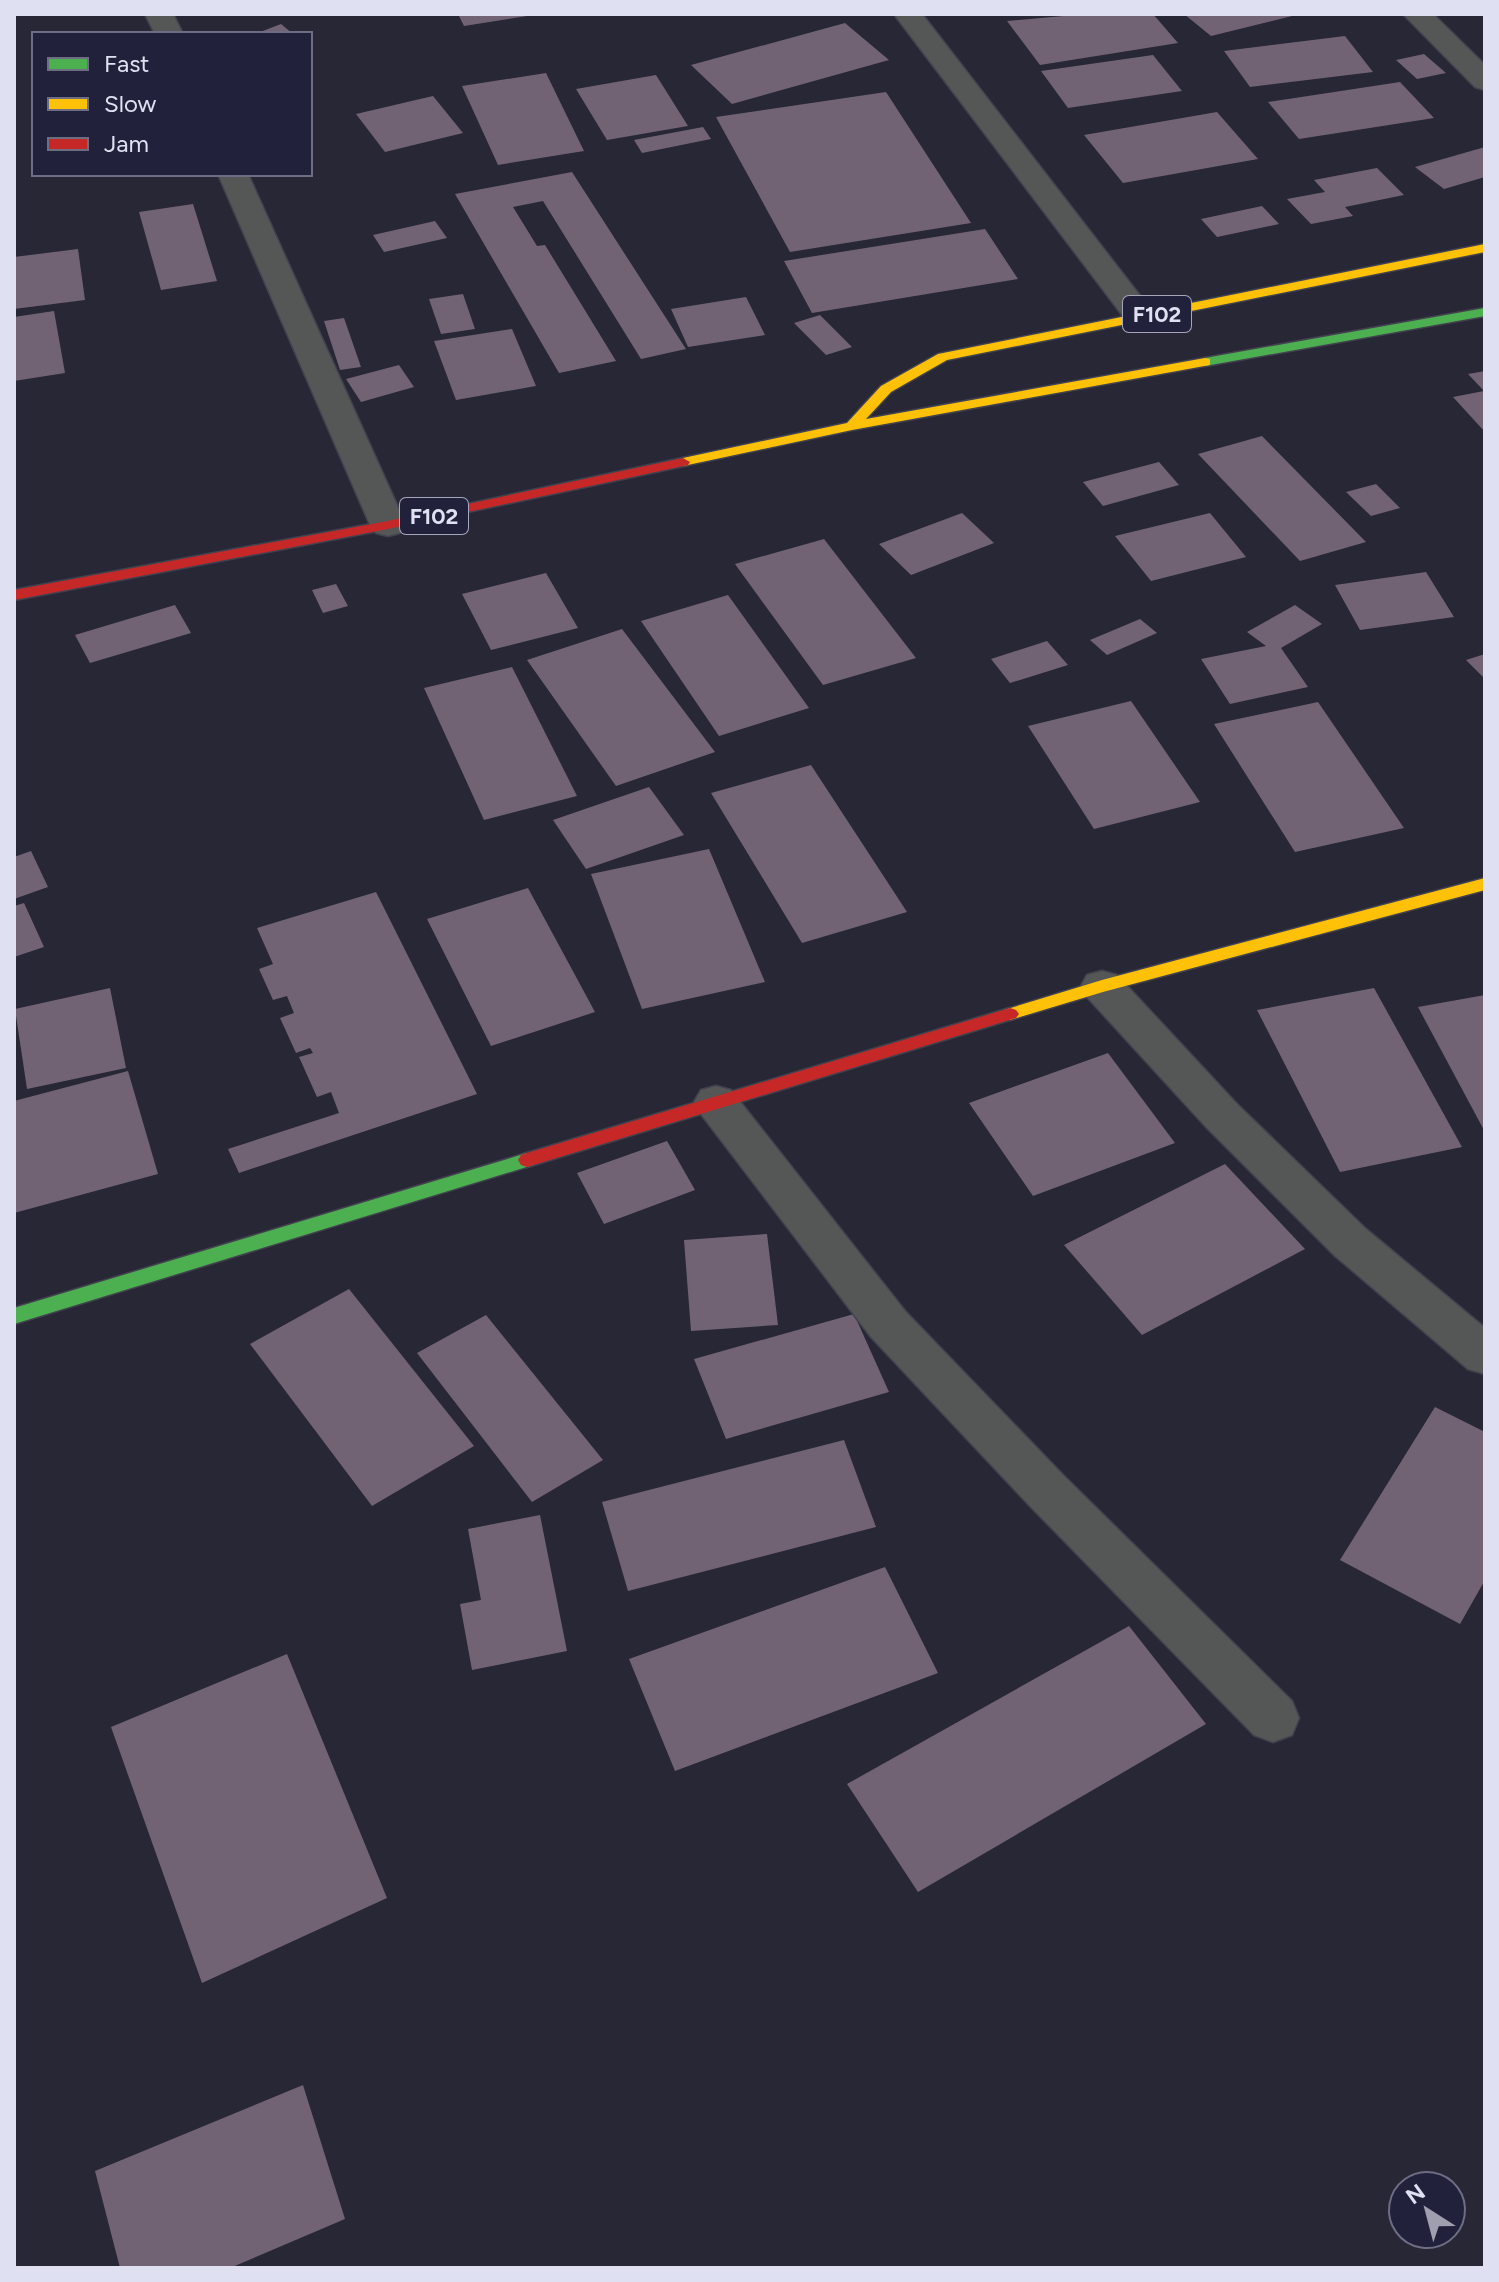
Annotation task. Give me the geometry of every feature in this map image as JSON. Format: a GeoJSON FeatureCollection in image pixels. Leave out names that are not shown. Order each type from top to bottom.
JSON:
{"type":"FeatureCollection","features":[{"type":"Feature","properties":{"kind":"main road","name":"F102"},"geometry":{"type":"LineString","coordinates":[[852,426],[886,389],[943,357],[1485,248]]}},
{"type":"Feature","properties":{"kind":"main road","name":"F102"},"geometry":{"type":"LineString","coordinates":[[14,595],[388,525],[852,426],[1485,312]]}},
{"type":"Feature","properties":{"kind":"main road"},"geometry":{"type":"LineString","coordinates":[[14,1316],[1102,986],[1485,884]]}},
{"type":"Feature","properties":{"kind":"street"},"geometry":{"type":"LineString","coordinates":[[159,14],[168,32]]}},
{"type":"Feature","properties":{"kind":"street"},"geometry":{"type":"LineString","coordinates":[[908,14],[1140,317]]}},
{"type":"Feature","properties":{"kind":"street"},"geometry":{"type":"LineString","coordinates":[[1417,14],[1485,81]]}},
{"type":"Feature","properties":{"kind":"street"},"geometry":{"type":"LineString","coordinates":[[234,176],[388,525]]}},
{"type":"Feature","properties":{"kind":"street"},"geometry":{"type":"LineString","coordinates":[[1102,986],[1222,1116],[1350,1242],[1485,1355]]}},
{"type":"Feature","properties":{"kind":"street"},"geometry":{"type":"LineString","coordinates":[[716,1102],[888,1324],[1046,1490],[1273,1718]]}},
{"type":"Feature","properties":{"kind":"building"},"geometry":{"type":"Polygon","coordinates":[[[458,14],[527,14],[527,16],[464,26],[458,14]]]}},
{"type":"Feature","properties":{"kind":"building"},"geometry":{"type":"Polygon","coordinates":[[[1086,14],[1153,14],[1178,43],[1040,65],[1007,21],[1086,14]]]}},
{"type":"Feature","properties":{"kind":"building"},"geometry":{"type":"Polygon","coordinates":[[[1184,14],[1296,14],[1296,15],[1211,36],[1184,14]]]}},
{"type":"Feature","properties":{"kind":"building"},"geometry":{"type":"Polygon","coordinates":[[[845,23],[889,60],[732,104],[691,65],[845,23]]]}},
{"type":"Feature","properties":{"kind":"building"},"geometry":{"type":"Polygon","coordinates":[[[281,24],[291,32],[260,32],[281,24]]]}},
{"type":"Feature","properties":{"kind":"building"},"geometry":{"type":"Polygon","coordinates":[[[1345,36],[1373,72],[1250,87],[1224,51],[1345,36]]]}},
{"type":"Feature","properties":{"kind":"building"},"geometry":{"type":"Polygon","coordinates":[[[1424,54],[1446,73],[1417,79],[1396,60],[1424,54]]]}},
{"type":"Feature","properties":{"kind":"building"},"geometry":{"type":"Polygon","coordinates":[[[1153,55],[1182,91],[1068,108],[1041,71],[1153,55]]]}},
{"type":"Feature","properties":{"kind":"building"},"geometry":{"type":"Polygon","coordinates":[[[546,73],[584,151],[498,165],[462,86],[546,73]]]}},
{"type":"Feature","properties":{"kind":"building"},"geometry":{"type":"Polygon","coordinates":[[[656,75],[688,126],[607,140],[576,89],[656,75]]]}},
{"type":"Feature","properties":{"kind":"building"},"geometry":{"type":"Polygon","coordinates":[[[1400,82],[1434,118],[1299,139],[1268,102],[1400,82]]]}},
{"type":"Feature","properties":{"kind":"building"},"geometry":{"type":"Polygon","coordinates":[[[886,92],[971,223],[790,252],[716,117],[886,92]]]}},
{"type":"Feature","properties":{"kind":"building"},"geometry":{"type":"Polygon","coordinates":[[[433,96],[463,133],[385,152],[356,114],[433,96]]]}},
{"type":"Feature","properties":{"kind":"building"},"geometry":{"type":"Polygon","coordinates":[[[1217,112],[1258,159],[1123,183],[1084,135],[1217,112]]]}},
{"type":"Feature","properties":{"kind":"building"},"geometry":{"type":"Polygon","coordinates":[[[703,127],[711,139],[642,153],[634,140],[703,127]]]}},
{"type":"Feature","properties":{"kind":"building"},"geometry":{"type":"Polygon","coordinates":[[[1485,147],[1485,177],[1444,189],[1415,167],[1485,147]]]}},
{"type":"Feature","properties":{"kind":"building"},"geometry":{"type":"Polygon","coordinates":[[[1377,168],[1404,195],[1345,207],[1353,216],[1311,224],[1287,199],[1325,192],[1314,180],[1377,168]]]}},
{"type":"Feature","properties":{"kind":"building"},"geometry":{"type":"Polygon","coordinates":[[[572,172],[686,349],[641,359],[543,201],[513,207],[537,246],[545,245],[616,361],[559,373],[455,194],[572,172]]]}},
{"type":"Feature","properties":{"kind":"building"},"geometry":{"type":"Polygon","coordinates":[[[193,204],[217,281],[161,290],[139,212],[193,204]]]}},
{"type":"Feature","properties":{"kind":"building"},"geometry":{"type":"Polygon","coordinates":[[[1262,206],[1279,224],[1217,237],[1201,219],[1262,206]]]}},
{"type":"Feature","properties":{"kind":"building"},"geometry":{"type":"Polygon","coordinates":[[[435,221],[447,238],[384,252],[373,235],[435,221]]]}},
{"type":"Feature","properties":{"kind":"building"},"geometry":{"type":"Polygon","coordinates":[[[985,229],[1018,279],[812,313],[784,261],[985,229]]]}},
{"type":"Feature","properties":{"kind":"building"},"geometry":{"type":"Polygon","coordinates":[[[78,249],[85,300],[14,309],[14,257],[78,249]]]}},
{"type":"Feature","properties":{"kind":"building"},"geometry":{"type":"Polygon","coordinates":[[[463,294],[475,329],[441,334],[429,299],[463,294]]]}},
{"type":"Feature","properties":{"kind":"building"},"geometry":{"type":"Polygon","coordinates":[[[746,297],[765,335],[688,347],[671,309],[746,297]]]}},
{"type":"Feature","properties":{"kind":"building"},"geometry":{"type":"Polygon","coordinates":[[[54,311],[65,373],[14,381],[14,317],[54,311]]]}},
{"type":"Feature","properties":{"kind":"building"},"geometry":{"type":"Polygon","coordinates":[[[820,315],[852,347],[826,355],[794,323],[820,315]]]}},
{"type":"Feature","properties":{"kind":"building"},"geometry":{"type":"Polygon","coordinates":[[[344,318],[361,367],[340,370],[324,321],[344,318]]]}},
{"type":"Feature","properties":{"kind":"building"},"geometry":{"type":"Polygon","coordinates":[[[512,329],[536,386],[456,400],[434,341],[512,329]]]}},
{"type":"Feature","properties":{"kind":"building"},"geometry":{"type":"Polygon","coordinates":[[[399,365],[414,387],[361,402],[346,379],[399,365]]]}},
{"type":"Feature","properties":{"kind":"building"},"geometry":{"type":"Polygon","coordinates":[[[1485,371],[1485,432],[1453,397],[1484,391],[1468,374],[1485,371]]]}},
{"type":"Feature","properties":{"kind":"building"},"geometry":{"type":"Polygon","coordinates":[[[1262,436],[1366,542],[1300,561],[1198,454],[1262,436]]]}},
{"type":"Feature","properties":{"kind":"building"},"geometry":{"type":"Polygon","coordinates":[[[1159,462],[1179,485],[1103,506],[1083,482],[1159,462]]]}},
{"type":"Feature","properties":{"kind":"building"},"geometry":{"type":"Polygon","coordinates":[[[1376,484],[1400,508],[1371,516],[1346,492],[1376,484]]]}},
{"type":"Feature","properties":{"kind":"building"},"geometry":{"type":"Polygon","coordinates":[[[962,513],[994,543],[911,575],[879,544],[962,513]]]}},
{"type":"Feature","properties":{"kind":"building"},"geometry":{"type":"Polygon","coordinates":[[[1210,513],[1246,557],[1151,581],[1115,536],[1210,513]]]}},
{"type":"Feature","properties":{"kind":"building"},"geometry":{"type":"Polygon","coordinates":[[[824,539],[916,658],[823,685],[735,564],[824,539]]]}},
{"type":"Feature","properties":{"kind":"building"},"geometry":{"type":"Polygon","coordinates":[[[1426,572],[1454,617],[1360,630],[1335,585],[1426,572]]]}},
{"type":"Feature","properties":{"kind":"building"},"geometry":{"type":"Polygon","coordinates":[[[546,573],[578,628],[491,650],[462,594],[546,573]]]}},
{"type":"Feature","properties":{"kind":"building"},"geometry":{"type":"Polygon","coordinates":[[[336,584],[348,606],[323,613],[312,590],[336,584]]]}},
{"type":"Feature","properties":{"kind":"building"},"geometry":{"type":"Polygon","coordinates":[[[728,595],[809,708],[719,736],[641,621],[728,595]]]}},
{"type":"Feature","properties":{"kind":"building"},"geometry":{"type":"Polygon","coordinates":[[[175,605],[191,633],[90,663],[75,635],[175,605]]]}},
{"type":"Feature","properties":{"kind":"building"},"geometry":{"type":"Polygon","coordinates":[[[1295,605],[1322,624],[1281,648],[1308,687],[1230,704],[1201,659],[1266,646],[1247,632],[1295,605]]]}},
{"type":"Feature","properties":{"kind":"building"},"geometry":{"type":"Polygon","coordinates":[[[1140,619],[1157,633],[1107,655],[1090,640],[1140,619]]]}},
{"type":"Feature","properties":{"kind":"building"},"geometry":{"type":"Polygon","coordinates":[[[622,629],[715,752],[616,786],[527,660],[622,629]]]}},
{"type":"Feature","properties":{"kind":"building"},"geometry":{"type":"Polygon","coordinates":[[[1047,641],[1068,665],[1010,683],[991,659],[1047,641]]]}},
{"type":"Feature","properties":{"kind":"building"},"geometry":{"type":"Polygon","coordinates":[[[1485,654],[1485,679],[1466,660],[1485,654]]]}},
{"type":"Feature","properties":{"kind":"building"},"geometry":{"type":"Polygon","coordinates":[[[512,667],[577,796],[484,820],[424,688],[512,667]]]}},
{"type":"Feature","properties":{"kind":"building"},"geometry":{"type":"Polygon","coordinates":[[[1131,701],[1200,802],[1094,829],[1028,726],[1131,701]]]}},
{"type":"Feature","properties":{"kind":"building"},"geometry":{"type":"Polygon","coordinates":[[[1318,702],[1404,828],[1295,852],[1214,724],[1318,702]]]}},
{"type":"Feature","properties":{"kind":"building"},"geometry":{"type":"Polygon","coordinates":[[[811,765],[907,912],[802,943],[711,793],[811,765]]]}},
{"type":"Feature","properties":{"kind":"building"},"geometry":{"type":"Polygon","coordinates":[[[649,787],[684,835],[586,869],[553,820],[649,787]]]}},
{"type":"Feature","properties":{"kind":"building"},"geometry":{"type":"Polygon","coordinates":[[[709,849],[765,982],[642,1009],[591,874],[709,849]]]}},
{"type":"Feature","properties":{"kind":"building"},"geometry":{"type":"Polygon","coordinates":[[[31,851],[48,887],[14,899],[14,857],[31,851]]]}},
{"type":"Feature","properties":{"kind":"building"},"geometry":{"type":"Polygon","coordinates":[[[528,888],[595,1012],[491,1046],[427,919],[528,888]]]}},
{"type":"Feature","properties":{"kind":"building"},"geometry":{"type":"Polygon","coordinates":[[[376,892],[477,1094],[239,1173],[228,1149],[339,1113],[331,1092],[317,1097],[299,1057],[313,1053],[310,1048],[296,1053],[280,1018],[294,1013],[287,996],[273,1000],[259,969],[273,964],[257,928],[376,892]]]}},
{"type":"Feature","properties":{"kind":"building"},"geometry":{"type":"Polygon","coordinates":[[[24,903],[44,947],[14,957],[14,906],[24,903]]]}},
{"type":"Feature","properties":{"kind":"building"},"geometry":{"type":"Polygon","coordinates":[[[110,988],[126,1068],[27,1089],[15,1009],[110,988]]]}},
{"type":"Feature","properties":{"kind":"building"},"geometry":{"type":"Polygon","coordinates":[[[1374,988],[1462,1147],[1340,1172],[1257,1010],[1374,988]]]}},
{"type":"Feature","properties":{"kind":"building"},"geometry":{"type":"Polygon","coordinates":[[[1485,995],[1485,1132],[1418,1007],[1485,995]]]}},
{"type":"Feature","properties":{"kind":"building"},"geometry":{"type":"Polygon","coordinates":[[[1108,1053],[1175,1143],[1033,1196],[969,1103],[1108,1053]]]}},
{"type":"Feature","properties":{"kind":"building"},"geometry":{"type":"Polygon","coordinates":[[[128,1071],[158,1174],[14,1213],[14,1101],[128,1071]]]}},
{"type":"Feature","properties":{"kind":"building"},"geometry":{"type":"Polygon","coordinates":[[[667,1141],[695,1190],[604,1224],[577,1173],[667,1141]]]}},
{"type":"Feature","properties":{"kind":"building"},"geometry":{"type":"Polygon","coordinates":[[[1225,1164],[1305,1249],[1142,1335],[1064,1245],[1225,1164]]]}},
{"type":"Feature","properties":{"kind":"building"},"geometry":{"type":"Polygon","coordinates":[[[767,1234],[778,1325],[691,1331],[684,1240],[767,1234]]]}},
{"type":"Feature","properties":{"kind":"building"},"geometry":{"type":"Polygon","coordinates":[[[349,1289],[474,1446],[372,1506],[250,1344],[349,1289]]]}},
{"type":"Feature","properties":{"kind":"building"},"geometry":{"type":"Polygon","coordinates":[[[854,1314],[889,1392],[726,1439],[694,1359],[854,1314]]]}},
{"type":"Feature","properties":{"kind":"building"},"geometry":{"type":"Polygon","coordinates":[[[486,1315],[603,1460],[532,1502],[417,1353],[486,1315]]]}},
{"type":"Feature","properties":{"kind":"building"},"geometry":{"type":"Polygon","coordinates":[[[1435,1407],[1485,1432],[1485,1580],[1460,1624],[1340,1560],[1435,1407]]]}},
{"type":"Feature","properties":{"kind":"building"},"geometry":{"type":"Polygon","coordinates":[[[844,1440],[876,1527],[628,1591],[602,1502],[844,1440]]]}},
{"type":"Feature","properties":{"kind":"building"},"geometry":{"type":"Polygon","coordinates":[[[540,1515],[567,1651],[472,1670],[460,1604],[481,1600],[468,1529],[540,1515]]]}},
{"type":"Feature","properties":{"kind":"building"},"geometry":{"type":"Polygon","coordinates":[[[885,1567],[938,1673],[675,1771],[629,1659],[885,1567]]]}},
{"type":"Feature","properties":{"kind":"building"},"geometry":{"type":"Polygon","coordinates":[[[1129,1626],[1206,1724],[918,1892],[847,1784],[1129,1626]]]}},
{"type":"Feature","properties":{"kind":"building"},"geometry":{"type":"Polygon","coordinates":[[[287,1654],[387,1898],[202,1983],[111,1727],[287,1654]]]}},
{"type":"Feature","properties":{"kind":"building"},"geometry":{"type":"Polygon","coordinates":[[[303,2085],[345,2219],[230,2268],[120,2268],[95,2171],[303,2085]]]}},
{"type":"Feature","properties":{"kind":"traffic: fast"},"geometry":{"type":"LineString","coordinates":[[1205,362],[1485,312]]}},
{"type":"Feature","properties":{"kind":"traffic: fast"},"geometry":{"type":"LineString","coordinates":[[14,1316],[527,1160]]}},
{"type":"Feature","properties":{"kind":"traffic: slow"},"geometry":{"type":"LineString","coordinates":[[852,426],[886,389],[943,357],[1485,248]]}},
{"type":"Feature","properties":{"kind":"traffic: slow"},"geometry":{"type":"LineString","coordinates":[[683,462],[852,426],[1205,362]]}},
{"type":"Feature","properties":{"kind":"traffic: slow"},"geometry":{"type":"LineString","coordinates":[[1010,1014],[1102,986],[1485,884]]}},
{"type":"Feature","properties":{"kind":"traffic: jam"},"geometry":{"type":"LineString","coordinates":[[14,595],[388,525],[683,462]]}},
{"type":"Feature","properties":{"kind":"traffic: jam"},"geometry":{"type":"LineString","coordinates":[[527,1160],[1010,1014]]}}]}
